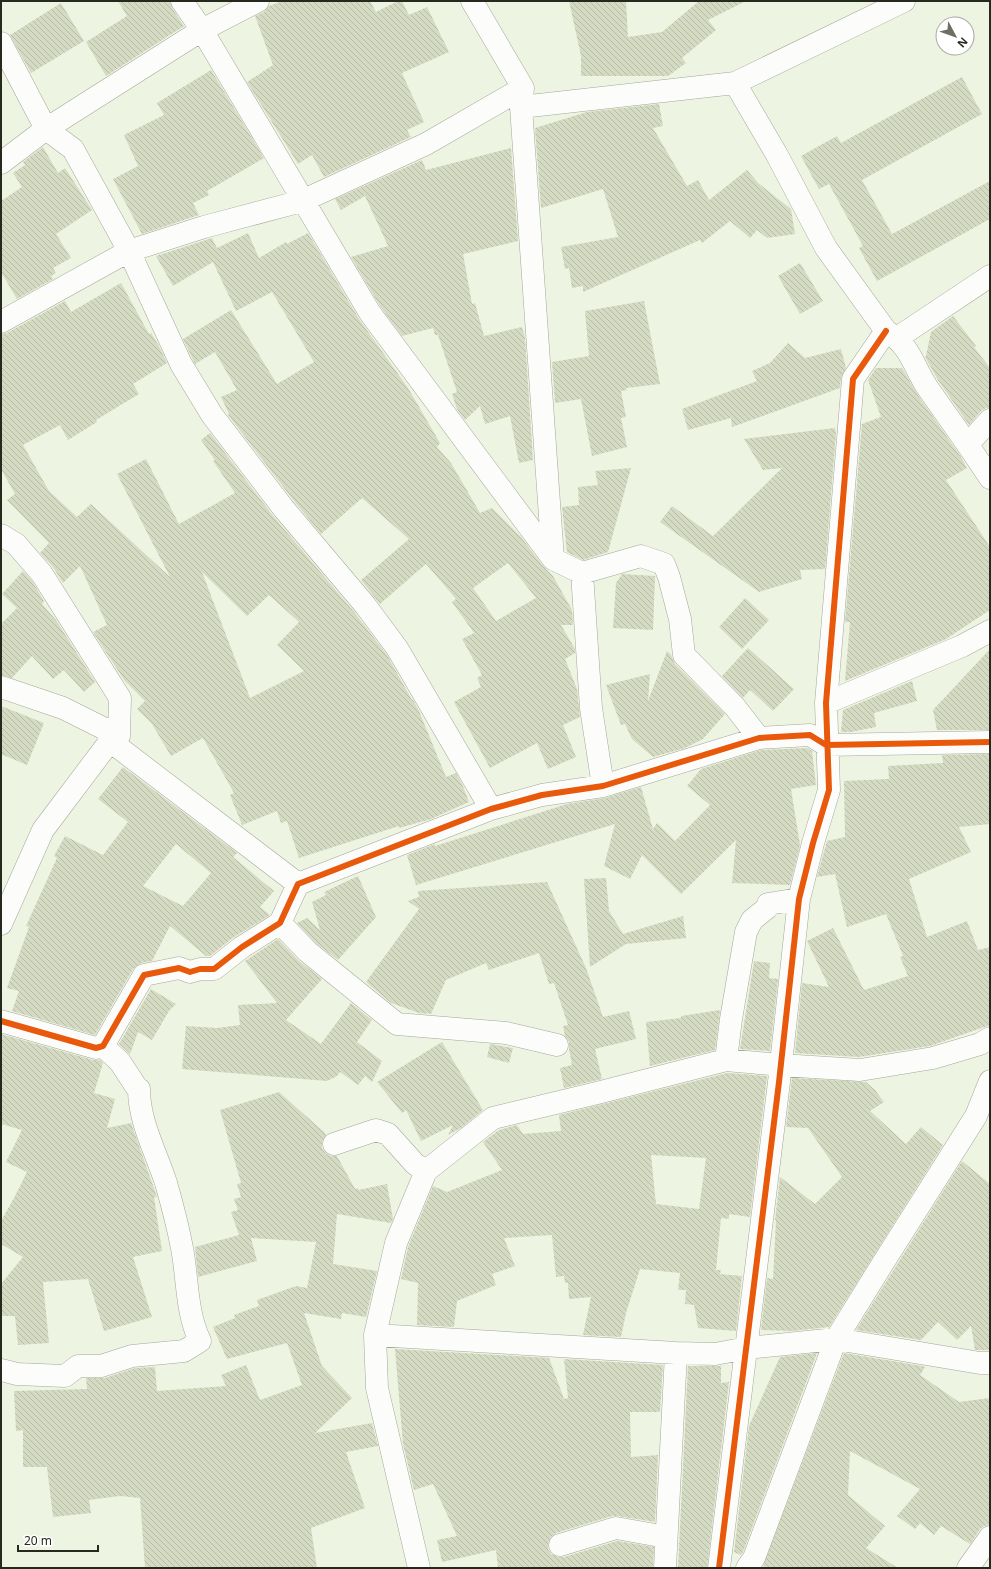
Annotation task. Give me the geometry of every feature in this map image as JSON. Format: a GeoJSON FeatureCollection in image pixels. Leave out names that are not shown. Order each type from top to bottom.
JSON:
{"type":"FeatureCollection","features":[{"type":"Feature","properties":{"kind":"street"},"geometry":{"type":"LineString","coordinates":[[182,1],[202,30],[370,314],[553,559],[582,573],[641,556],[664,564],[680,619],[684,655],[735,706],[759,738]]}},
{"type":"Feature","properties":{"kind":"street"},"geometry":{"type":"LineString","coordinates":[[1,163],[46,129],[202,30],[258,1]]}},
{"type":"Feature","properties":{"kind":"street"},"geometry":{"type":"LineString","coordinates":[[472,1],[522,98],[553,559]]}},
{"type":"Feature","properties":{"kind":"street"},"geometry":{"type":"LineString","coordinates":[[1,322],[129,251],[204,227],[302,201],[522,98],[735,83],[904,1]]}},
{"type":"Feature","properties":{"kind":"street"},"geometry":{"type":"LineString","coordinates":[[1,43],[46,129],[73,149],[129,251],[181,364],[212,414],[284,509],[365,605],[397,648],[491,809]]}},
{"type":"Feature","properties":{"kind":"street"},"geometry":{"type":"LineString","coordinates":[[735,83],[777,155],[826,248],[891,334],[911,356],[926,385],[990,478]]}},
{"type":"Feature","properties":{"kind":"street"},"geometry":{"type":"LineString","coordinates":[[719,1568],[781,1065],[799,898],[813,843],[829,790],[826,745],[826,703],[853,379],[891,334],[990,276]]}},
{"type":"Feature","properties":{"kind":"street"},"geometry":{"type":"LineString","coordinates":[[968,444],[990,420]]}},
{"type":"Feature","properties":{"kind":"street"},"geometry":{"type":"LineString","coordinates":[[1,534],[16,544],[42,574],[120,698],[115,738],[43,830],[1,924]]}},
{"type":"Feature","properties":{"kind":"street"},"geometry":{"type":"LineString","coordinates":[[582,573],[591,708],[603,786]]}},
{"type":"Feature","properties":{"kind":"street"},"geometry":{"type":"LineString","coordinates":[[826,703],[962,646],[990,631]]}},
{"type":"Feature","properties":{"kind":"street"},"geometry":{"type":"LineString","coordinates":[[1,687],[63,708],[115,738],[298,884]]}},
{"type":"Feature","properties":{"kind":"street"},"geometry":{"type":"LineString","coordinates":[[1,1021],[96,1048],[103,1046],[144,975],[179,968],[190,972],[200,969],[214,969],[242,947],[280,924],[298,884],[491,809],[542,795],[603,786],[759,738],[810,735],[826,745],[990,742]]}},
{"type":"Feature","properties":{"kind":"street"},"geometry":{"type":"LineString","coordinates":[[726,1060],[731,1019],[746,932],[752,920],[767,908],[768,904],[799,898]]}},
{"type":"Feature","properties":{"kind":"street"},"geometry":{"type":"LineString","coordinates":[[280,924],[308,952],[397,1024],[506,1033],[557,1045]]}},
{"type":"Feature","properties":{"kind":"street"},"geometry":{"type":"LineString","coordinates":[[419,1568],[377,1388],[375,1335],[396,1243],[426,1170],[493,1118],[726,1060],[860,1070],[933,1058],[987,1044]]}},
{"type":"Feature","properties":{"kind":"street"},"geometry":{"type":"LineString","coordinates":[[1,1370],[17,1374],[64,1376],[78,1366],[101,1366],[132,1356],[184,1352],[200,1341],[194,1328],[188,1301],[182,1249],[166,1183],[153,1152],[139,1103],[140,1089],[137,1088],[120,1062],[103,1046]]}},
{"type":"Feature","properties":{"kind":"street"},"geometry":{"type":"LineString","coordinates":[[747,1568],[754,1558],[836,1339],[976,1116],[990,1081]]}},
{"type":"Feature","properties":{"kind":"street"},"geometry":{"type":"LineString","coordinates":[[334,1144],[376,1130],[388,1134],[415,1164],[426,1170]]}},
{"type":"Feature","properties":{"kind":"street"},"geometry":{"type":"LineString","coordinates":[[375,1335],[715,1354],[747,1348],[836,1339],[980,1363],[990,1363]]}},
{"type":"Feature","properties":{"kind":"street"},"geometry":{"type":"LineString","coordinates":[[665,1568],[676,1353]]}},
{"type":"Feature","properties":{"kind":"street"},"geometry":{"type":"LineString","coordinates":[[560,1545],[616,1528],[666,1537]]}},
{"type":"Feature","properties":{"kind":"street"},"geometry":{"type":"LineString","coordinates":[[968,1568],[990,1537]]}},
{"type":"Feature","properties":{"kind":"building"},"geometry":{"type":"Polygon","coordinates":[[[118,1],[170,1],[172,8],[184,26],[106,76],[86,42],[127,16],[118,1]]]}},
{"type":"Feature","properties":{"kind":"building"},"geometry":{"type":"Polygon","coordinates":[[[282,1],[370,1],[376,12],[398,1],[402,1],[409,15],[427,7],[449,52],[402,73],[424,122],[407,130],[411,137],[324,177],[312,155],[298,164],[247,82],[273,65],[255,16],[264,12],[269,6],[282,1]]]}},
{"type":"Feature","properties":{"kind":"building"},"geometry":{"type":"Polygon","coordinates":[[[569,1],[626,1],[628,37],[662,32],[699,1],[746,1],[708,20],[716,30],[682,58],[686,63],[668,76],[581,76],[581,56],[569,1]]]}},
{"type":"Feature","properties":{"kind":"building"},"geometry":{"type":"Polygon","coordinates":[[[61,3],[84,41],[31,73],[10,35],[61,3]]]}},
{"type":"Feature","properties":{"kind":"building"},"geometry":{"type":"Polygon","coordinates":[[[211,70],[264,158],[207,191],[209,195],[193,203],[199,215],[142,234],[113,179],[138,166],[124,135],[164,115],[157,103],[211,70]]]}},
{"type":"Feature","properties":{"kind":"building"},"geometry":{"type":"Polygon","coordinates":[[[962,77],[982,114],[862,180],[892,234],[990,181],[990,219],[877,281],[859,248],[863,246],[829,184],[819,189],[801,156],[837,136],[841,143],[962,77]]]}},
{"type":"Feature","properties":{"kind":"building"},"geometry":{"type":"Polygon","coordinates":[[[659,104],[663,126],[653,128],[687,186],[698,180],[709,200],[747,170],[758,183],[791,209],[795,234],[767,238],[757,230],[750,238],[730,221],[702,243],[700,240],[583,292],[583,286],[572,288],[569,268],[565,269],[561,247],[618,237],[603,189],[541,208],[535,128],[587,112],[659,104]]]}},
{"type":"Feature","properties":{"kind":"building"},"geometry":{"type":"Polygon","coordinates":[[[43,147],[58,173],[65,168],[92,210],[56,234],[71,258],[53,268],[56,273],[51,276],[53,279],[17,299],[1,272],[1,201],[22,187],[13,173],[25,165],[23,162],[43,147]]]}},
{"type":"Feature","properties":{"kind":"building"},"geometry":{"type":"Polygon","coordinates":[[[511,148],[518,241],[463,254],[472,304],[475,303],[484,336],[522,327],[525,338],[533,460],[519,463],[510,416],[485,424],[480,406],[465,420],[457,409],[452,394],[457,392],[438,335],[435,335],[433,328],[402,336],[380,306],[351,257],[388,246],[365,196],[341,210],[335,199],[422,160],[426,170],[511,148]]]}},
{"type":"Feature","properties":{"kind":"building"},"geometry":{"type":"Polygon","coordinates":[[[248,233],[259,258],[286,242],[287,244],[308,233],[359,319],[408,388],[440,443],[437,447],[451,463],[480,513],[492,508],[521,537],[543,566],[553,576],[572,610],[573,625],[561,625],[575,649],[575,653],[565,659],[577,689],[580,717],[563,725],[576,757],[548,769],[537,743],[490,768],[454,702],[481,687],[477,678],[482,675],[462,639],[474,633],[452,602],[456,599],[426,564],[380,604],[361,580],[409,539],[362,498],[321,534],[228,415],[229,414],[221,397],[237,390],[215,352],[195,364],[183,339],[231,310],[277,384],[314,362],[272,292],[236,311],[213,262],[173,286],[156,256],[212,238],[217,248],[248,233]],[[508,563],[473,588],[496,621],[536,598],[508,563]]]}},
{"type":"Feature","properties":{"kind":"building"},"geometry":{"type":"Polygon","coordinates":[[[800,263],[823,301],[800,314],[778,276],[800,263]]]}},
{"type":"Feature","properties":{"kind":"building"},"geometry":{"type":"Polygon","coordinates":[[[121,283],[149,334],[151,333],[159,346],[167,363],[133,384],[139,394],[96,420],[97,422],[68,440],[60,425],[23,445],[49,491],[77,517],[91,504],[170,577],[117,474],[146,459],[179,524],[235,493],[213,461],[215,460],[201,440],[210,433],[274,517],[355,613],[387,655],[419,711],[446,777],[456,773],[469,802],[431,819],[399,828],[399,826],[299,858],[287,821],[281,823],[277,811],[242,825],[230,795],[234,793],[203,738],[171,756],[152,724],[137,709],[145,701],[124,680],[93,632],[107,625],[80,566],[63,583],[53,567],[40,553],[49,543],[7,500],[15,494],[1,469],[1,334],[7,333],[65,301],[71,312],[121,283]],[[202,572],[250,698],[304,671],[277,645],[299,622],[269,595],[247,616],[202,572]]]}},
{"type":"Feature","properties":{"kind":"building"},"geometry":{"type":"Polygon","coordinates":[[[644,301],[660,384],[626,388],[627,390],[621,391],[626,417],[621,418],[627,447],[592,456],[581,399],[555,403],[552,362],[589,356],[585,311],[644,301]]]}},
{"type":"Feature","properties":{"kind":"building"},"geometry":{"type":"Polygon","coordinates":[[[953,316],[976,346],[974,347],[990,368],[990,408],[986,408],[981,411],[969,425],[938,380],[925,357],[931,332],[953,316]]]}},
{"type":"Feature","properties":{"kind":"building"},"geometry":{"type":"Polygon","coordinates":[[[788,343],[805,358],[841,349],[846,368],[841,378],[840,388],[732,427],[731,418],[688,430],[682,409],[757,381],[752,371],[770,363],[788,343]]]}},
{"type":"Feature","properties":{"kind":"building"},"geometry":{"type":"Polygon","coordinates":[[[876,368],[902,368],[917,394],[967,468],[946,480],[990,547],[990,610],[946,639],[845,681],[850,622],[845,622],[862,424],[881,417],[868,380],[876,368]]]}},
{"type":"Feature","properties":{"kind":"building"},"geometry":{"type":"Polygon","coordinates":[[[835,428],[836,433],[825,569],[800,570],[802,579],[759,592],[660,522],[672,506],[713,536],[782,468],[763,470],[744,439],[835,428]]]}},
{"type":"Feature","properties":{"kind":"building"},"geometry":{"type":"Polygon","coordinates":[[[631,468],[608,552],[583,560],[567,552],[562,507],[579,505],[578,487],[598,485],[595,471],[631,468]]]}},
{"type":"Feature","properties":{"kind":"building"},"geometry":{"type":"Polygon","coordinates":[[[23,571],[32,581],[44,601],[42,604],[56,620],[95,682],[84,692],[64,670],[53,679],[32,656],[12,678],[1,675],[1,624],[17,608],[2,594],[23,571]]]}},
{"type":"Feature","properties":{"kind":"building"},"geometry":{"type":"Polygon","coordinates":[[[622,574],[655,576],[653,630],[613,628],[616,583],[622,574]]]}},
{"type":"Feature","properties":{"kind":"building"},"geometry":{"type":"Polygon","coordinates":[[[745,598],[769,620],[742,649],[719,627],[745,598]]]}},
{"type":"Feature","properties":{"kind":"building"},"geometry":{"type":"Polygon","coordinates":[[[748,648],[794,689],[773,711],[750,690],[743,698],[722,676],[748,648]]]}},
{"type":"Feature","properties":{"kind":"building"},"geometry":{"type":"Polygon","coordinates":[[[990,649],[990,730],[937,730],[933,710],[990,649]]]}},
{"type":"Feature","properties":{"kind":"building"},"geometry":{"type":"Polygon","coordinates":[[[667,651],[671,655],[675,664],[725,714],[703,739],[685,748],[653,757],[632,739],[625,724],[621,725],[606,685],[650,674],[648,701],[667,651]]]}},
{"type":"Feature","properties":{"kind":"building"},"geometry":{"type":"Polygon","coordinates":[[[912,681],[917,701],[874,713],[876,727],[851,732],[841,732],[843,710],[912,681]]]}},
{"type":"Feature","properties":{"kind":"building"},"geometry":{"type":"Polygon","coordinates":[[[1,706],[44,723],[27,765],[1,754],[1,706]]]}},
{"type":"Feature","properties":{"kind":"building"},"geometry":{"type":"Polygon","coordinates":[[[807,748],[812,751],[816,785],[791,789],[800,845],[790,885],[732,883],[736,840],[681,894],[642,855],[630,879],[604,866],[615,824],[416,885],[407,855],[435,844],[435,846],[567,804],[605,798],[641,787],[653,829],[657,823],[675,841],[710,805],[687,786],[701,769],[761,750],[807,748]]]}},
{"type":"Feature","properties":{"kind":"building"},"geometry":{"type":"Polygon","coordinates":[[[990,754],[990,824],[959,827],[971,852],[909,879],[927,937],[967,921],[978,950],[990,947],[990,1025],[930,1046],[859,1057],[795,1053],[802,983],[829,987],[807,941],[833,928],[864,990],[908,976],[900,957],[903,956],[886,914],[847,927],[835,874],[817,877],[827,841],[845,837],[844,781],[889,779],[888,766],[943,763],[942,755],[990,754]]]}},
{"type":"Feature","properties":{"kind":"building"},"geometry":{"type":"Polygon","coordinates":[[[123,767],[237,853],[233,857],[274,891],[260,907],[270,915],[234,937],[210,956],[206,956],[170,926],[152,961],[141,963],[133,969],[95,1035],[12,1011],[19,991],[7,988],[29,927],[26,926],[57,858],[54,856],[65,836],[103,855],[128,822],[98,799],[123,767]],[[176,844],[143,886],[183,906],[211,873],[176,844]]]}},
{"type":"Feature","properties":{"kind":"building"},"geometry":{"type":"Polygon","coordinates":[[[358,876],[376,917],[338,960],[316,943],[297,923],[307,918],[320,930],[312,902],[326,895],[324,892],[358,876]]]}},
{"type":"Feature","properties":{"kind":"building"},"geometry":{"type":"Polygon","coordinates":[[[606,878],[609,911],[623,934],[683,916],[686,938],[626,944],[590,967],[584,879],[606,878]]]}},
{"type":"Feature","properties":{"kind":"building"},"geometry":{"type":"Polygon","coordinates":[[[547,882],[586,968],[603,1017],[629,1011],[636,1039],[595,1049],[602,1079],[564,1088],[560,1068],[572,1065],[569,1042],[565,1036],[563,1026],[568,1025],[554,983],[549,984],[539,953],[489,970],[486,963],[446,980],[431,1014],[419,1013],[391,1003],[366,982],[419,909],[408,901],[419,897],[418,891],[547,882]]]}},
{"type":"Feature","properties":{"kind":"building"},"geometry":{"type":"Polygon","coordinates":[[[278,939],[299,961],[322,979],[286,1020],[321,1044],[351,1003],[372,1020],[357,1042],[382,1061],[372,1082],[365,1076],[358,1085],[340,1072],[337,1076],[327,1081],[182,1069],[186,1026],[217,1028],[240,1025],[238,1005],[277,1003],[245,961],[278,939]]]}},
{"type":"Feature","properties":{"kind":"building"},"geometry":{"type":"Polygon","coordinates":[[[754,961],[770,963],[769,978],[778,979],[770,1051],[740,1049],[754,961]]]}},
{"type":"Feature","properties":{"kind":"building"},"geometry":{"type":"Polygon","coordinates":[[[151,989],[176,1004],[169,1011],[152,1040],[138,1032],[130,1054],[119,1044],[151,989]]]}},
{"type":"Feature","properties":{"kind":"building"},"geometry":{"type":"Polygon","coordinates":[[[720,1010],[715,1050],[650,1066],[646,1022],[681,1018],[681,1016],[720,1010]]]}},
{"type":"Feature","properties":{"kind":"building"},"geometry":{"type":"Polygon","coordinates":[[[1,1034],[93,1060],[100,1060],[103,1063],[94,1093],[115,1099],[107,1128],[131,1123],[157,1197],[154,1197],[162,1251],[133,1257],[152,1317],[104,1331],[88,1279],[43,1282],[49,1343],[18,1345],[15,1316],[1,1316],[1,1284],[23,1257],[1,1244],[1,1221],[27,1172],[6,1162],[22,1130],[1,1124],[1,1034]]]}},
{"type":"Feature","properties":{"kind":"building"},"geometry":{"type":"Polygon","coordinates":[[[442,1042],[483,1110],[461,1128],[448,1135],[453,1125],[421,1141],[406,1110],[402,1113],[377,1082],[442,1042]]]}},
{"type":"Feature","properties":{"kind":"building"},"geometry":{"type":"Polygon","coordinates":[[[490,1044],[513,1048],[509,1063],[487,1057],[490,1044]]]}},
{"type":"Feature","properties":{"kind":"building"},"geometry":{"type":"Polygon","coordinates":[[[727,1073],[767,1076],[750,1217],[729,1214],[729,1219],[721,1218],[716,1270],[721,1270],[720,1274],[742,1276],[736,1331],[698,1328],[694,1305],[685,1304],[686,1290],[678,1290],[680,1273],[640,1269],[626,1313],[621,1337],[583,1335],[591,1297],[569,1299],[568,1283],[565,1283],[564,1276],[556,1277],[552,1235],[504,1238],[515,1266],[492,1274],[496,1285],[457,1301],[454,1327],[417,1325],[418,1283],[401,1279],[408,1247],[433,1186],[447,1192],[502,1170],[483,1142],[499,1130],[517,1125],[523,1134],[561,1131],[559,1115],[727,1073]],[[651,1155],[656,1204],[699,1209],[706,1158],[651,1155]]]}},
{"type":"Feature","properties":{"kind":"building"},"geometry":{"type":"Polygon","coordinates":[[[792,1078],[866,1082],[875,1090],[884,1102],[870,1111],[906,1144],[921,1127],[943,1145],[829,1327],[792,1331],[761,1330],[767,1278],[773,1279],[775,1220],[780,1177],[815,1204],[842,1177],[808,1128],[786,1127],[792,1078]]]}},
{"type":"Feature","properties":{"kind":"building"},"geometry":{"type":"Polygon","coordinates":[[[279,1092],[325,1133],[326,1135],[322,1142],[322,1148],[326,1154],[337,1156],[355,1189],[358,1188],[358,1190],[387,1184],[393,1219],[391,1223],[337,1214],[333,1264],[377,1271],[366,1317],[342,1313],[341,1319],[304,1313],[322,1366],[352,1398],[315,1433],[372,1423],[378,1446],[346,1452],[365,1508],[311,1528],[317,1568],[145,1568],[140,1498],[120,1496],[89,1500],[91,1513],[53,1517],[47,1467],[23,1467],[23,1430],[16,1431],[14,1391],[87,1389],[86,1378],[105,1378],[135,1368],[155,1367],[157,1391],[226,1386],[221,1375],[246,1365],[260,1400],[302,1385],[287,1343],[227,1359],[213,1327],[235,1318],[234,1315],[259,1306],[257,1300],[296,1286],[307,1288],[316,1242],[251,1238],[257,1261],[198,1277],[195,1247],[239,1235],[231,1212],[238,1210],[234,1199],[241,1197],[237,1184],[241,1183],[220,1110],[279,1092]]]}},
{"type":"Feature","properties":{"kind":"building"},"geometry":{"type":"Polygon","coordinates":[[[962,1161],[990,1184],[990,1350],[975,1350],[971,1326],[957,1340],[938,1322],[921,1340],[856,1330],[962,1161]]]}},
{"type":"Feature","properties":{"kind":"building"},"geometry":{"type":"Polygon","coordinates":[[[395,1349],[549,1358],[564,1399],[568,1398],[564,1359],[663,1365],[660,1412],[630,1412],[631,1457],[658,1455],[655,1522],[612,1516],[556,1533],[551,1537],[548,1543],[548,1549],[551,1554],[558,1557],[564,1557],[617,1541],[654,1547],[653,1568],[498,1568],[496,1550],[442,1562],[437,1540],[457,1536],[433,1484],[414,1490],[403,1444],[395,1349]]]}},
{"type":"Feature","properties":{"kind":"building"},"geometry":{"type":"Polygon","coordinates":[[[817,1353],[741,1555],[734,1552],[749,1426],[780,1357],[817,1353]]]}},
{"type":"Feature","properties":{"kind":"building"},"geometry":{"type":"Polygon","coordinates":[[[844,1353],[925,1367],[920,1375],[959,1402],[990,1398],[990,1525],[984,1526],[980,1529],[970,1544],[941,1526],[934,1535],[920,1523],[915,1529],[897,1516],[920,1489],[850,1451],[848,1495],[885,1526],[866,1548],[898,1568],[767,1568],[763,1566],[844,1353]]]}},
{"type":"Feature","properties":{"kind":"building"},"geometry":{"type":"Polygon","coordinates":[[[688,1366],[721,1366],[721,1383],[729,1382],[707,1568],[678,1568],[688,1366]]]}},
{"type":"Feature","properties":{"kind":"cycle path"},"geometry":{"type":"LineString","coordinates":[[719,1568],[779,1082],[799,899],[813,843],[829,790],[826,703],[853,379],[886,331]]}},
{"type":"Feature","properties":{"kind":"cycle path"},"geometry":{"type":"LineString","coordinates":[[1,1021],[96,1048],[103,1046],[144,975],[179,968],[190,972],[200,969],[214,969],[242,947],[280,923],[298,884],[491,809],[542,795],[603,786],[759,738],[810,735],[826,745],[990,742]]}}]}
